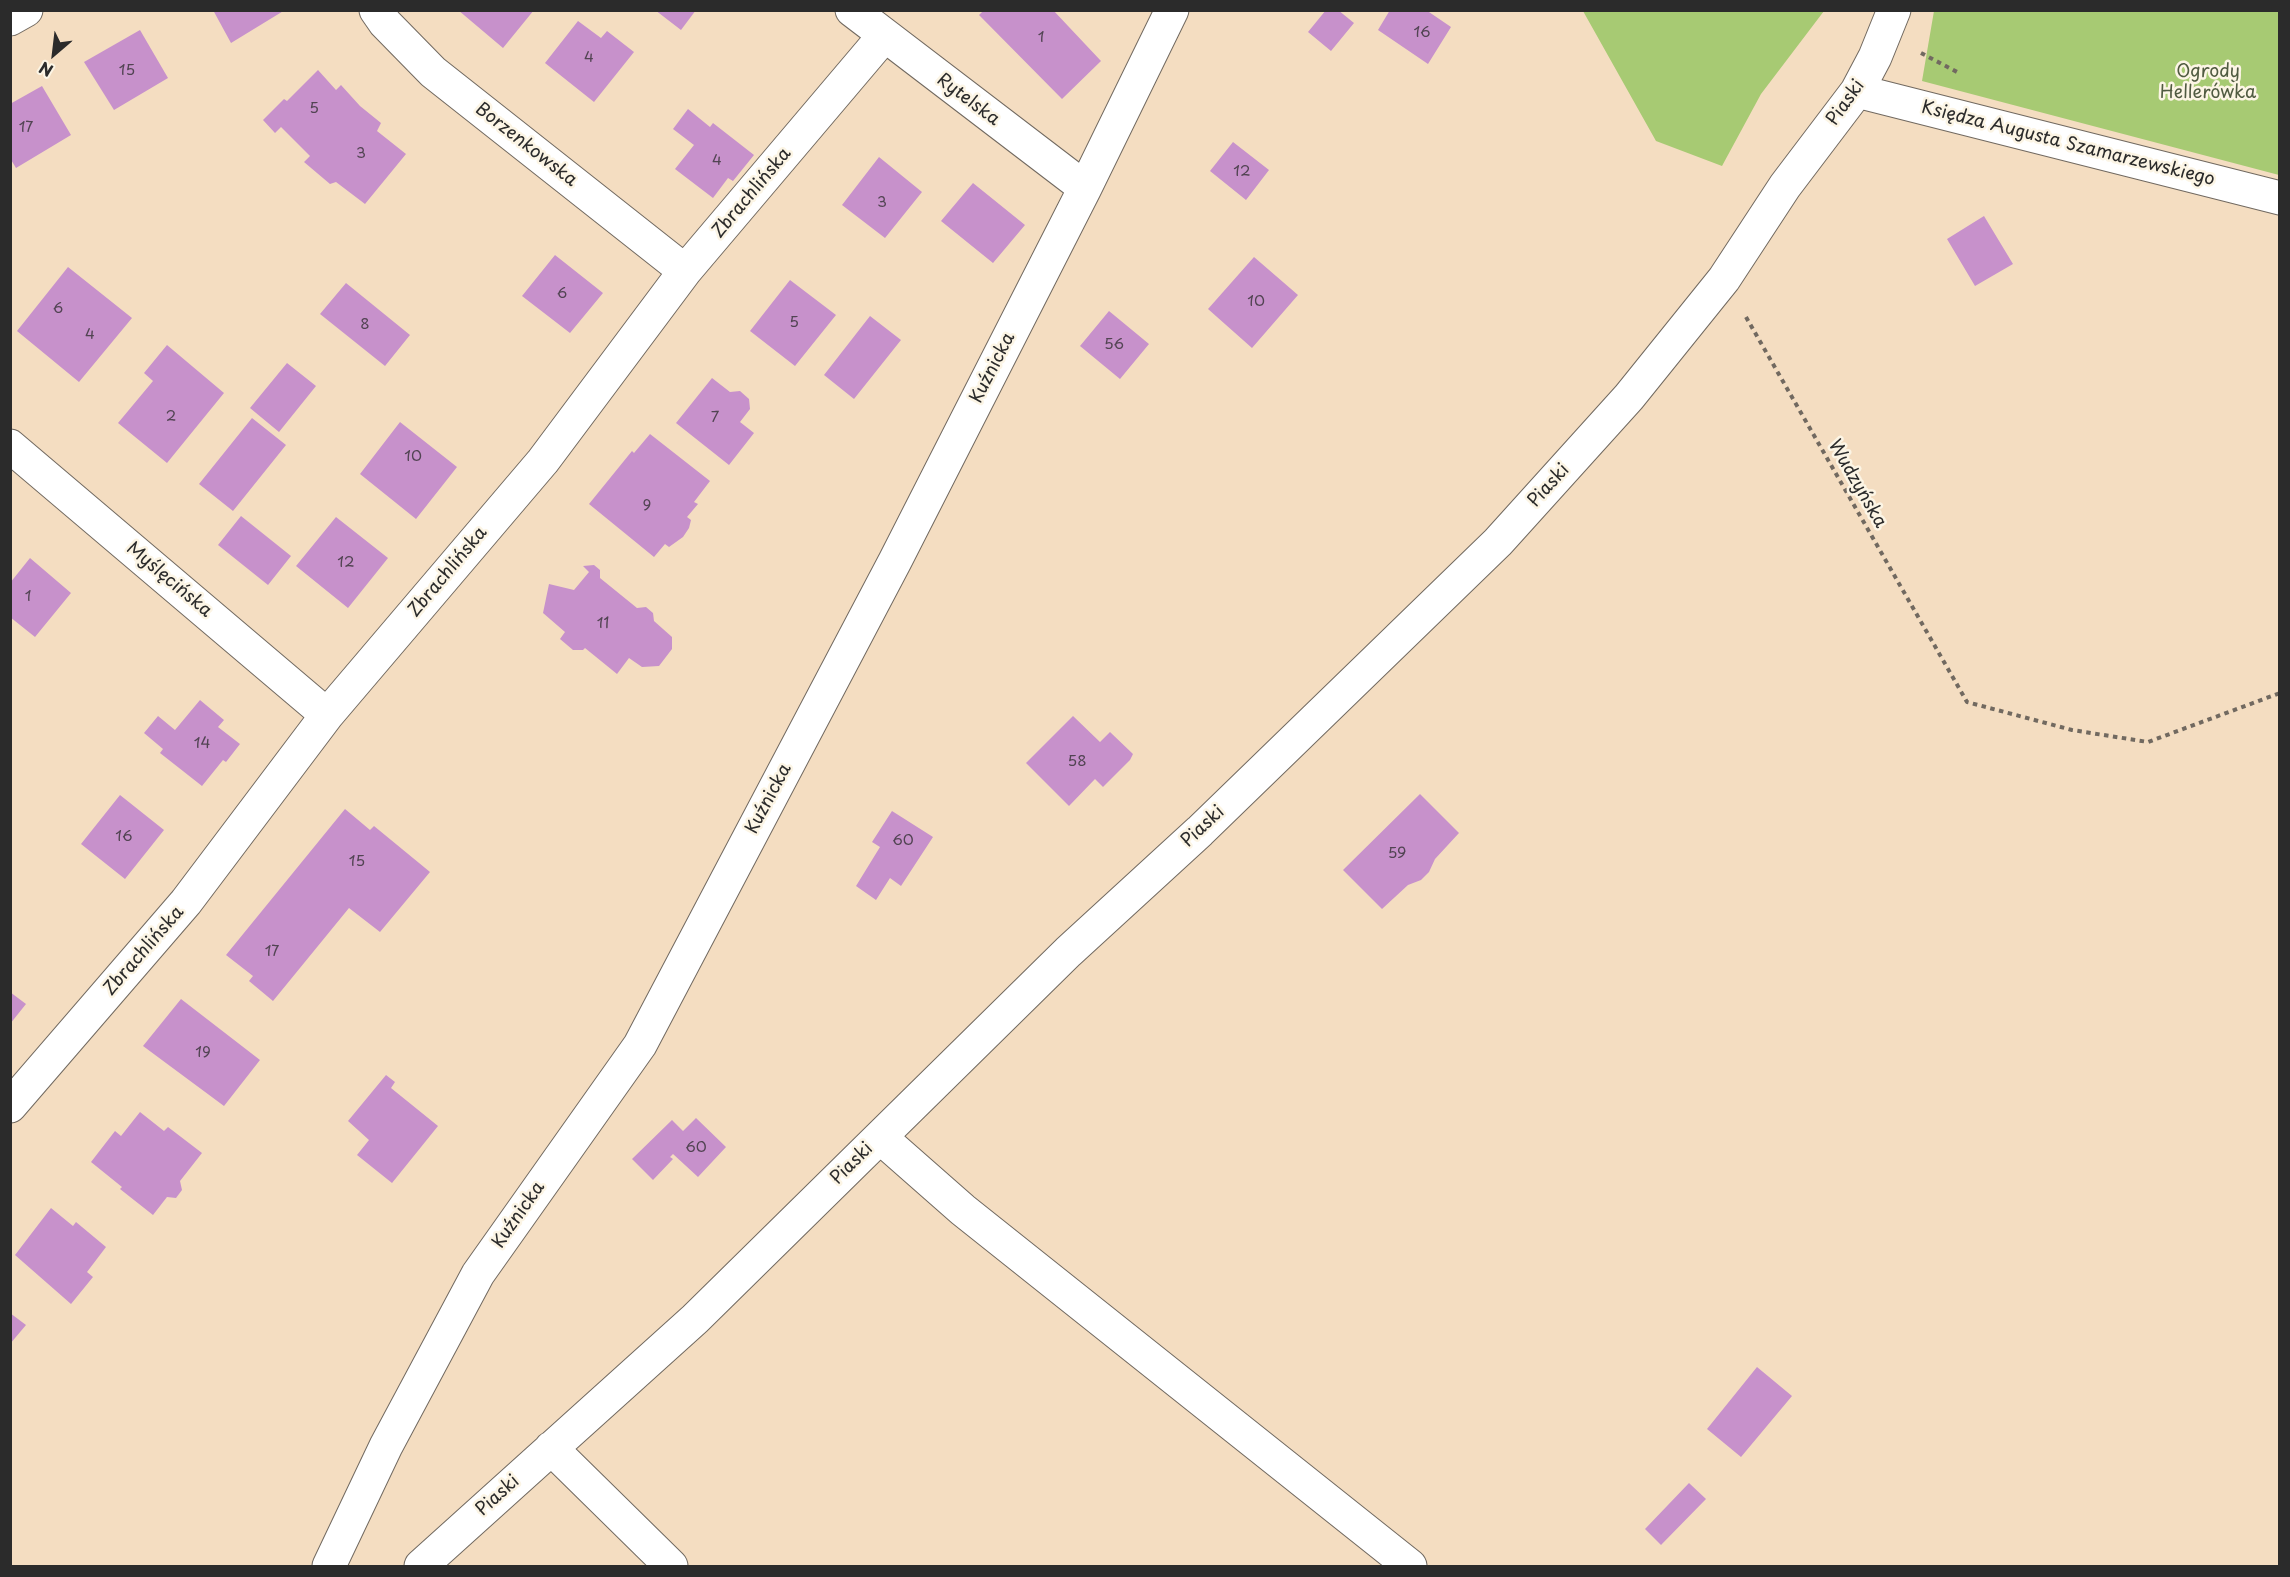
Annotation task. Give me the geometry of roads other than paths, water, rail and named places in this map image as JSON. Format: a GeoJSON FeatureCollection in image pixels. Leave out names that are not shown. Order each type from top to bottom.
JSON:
{"type":"FeatureCollection","features":[{"type":"Feature","properties":{"kind":"street"},"geometry":{"type":"LineString","coordinates":[[10,19],[26,10]]}},
{"type":"Feature","properties":{"kind":"street","name":"Borzenkowska"},"geometry":{"type":"LineString","coordinates":[[376,10],[385,23],[433,72],[686,271]]}},
{"type":"Feature","properties":{"kind":"street","name":"Rytelska"},"geometry":{"type":"LineString","coordinates":[[852,10],[1085,188]]}},
{"type":"Feature","properties":{"kind":"street","name":"Kuźnicka"},"geometry":{"type":"LineString","coordinates":[[329,1566],[386,1446],[478,1274],[640,1044],[895,561],[1085,188],[1172,10]]}},
{"type":"Feature","properties":{"kind":"street","name":"Piaski"},"geometry":{"type":"LineString","coordinates":[[421,1566],[695,1319],[1068,952],[1200,831],[1498,542],[1629,397],[1724,279],[1785,186],[1857,91],[1875,57],[1894,10]]}},
{"type":"Feature","properties":{"kind":"street","name":"Zbrachlińska"},"geometry":{"type":"LineString","coordinates":[[10,1106],[186,902],[327,715],[543,461],[686,271],[884,36]]}},
{"type":"Feature","properties":{"kind":"street","name":"Księdza Augusta Szamarzewskiego"},"geometry":{"type":"LineString","coordinates":[[1857,91],[2280,198]]}},
{"type":"Feature","properties":{"kind":"street","name":"Myślęcińska"},"geometry":{"type":"LineString","coordinates":[[10,446],[327,715]]}},
{"type":"Feature","properties":{"kind":"street"},"geometry":{"type":"LineString","coordinates":[[880,1137],[963,1210],[1410,1566]]}},
{"type":"Feature","properties":{"kind":"street"},"geometry":{"type":"LineString","coordinates":[[551,1448],[671,1566]]}},
{"type":"Feature","properties":{"kind":"park label","name":"Ogrody Hellerówka"},"geometry":{"type":"Point","coordinates":[2208,82]}}]}
